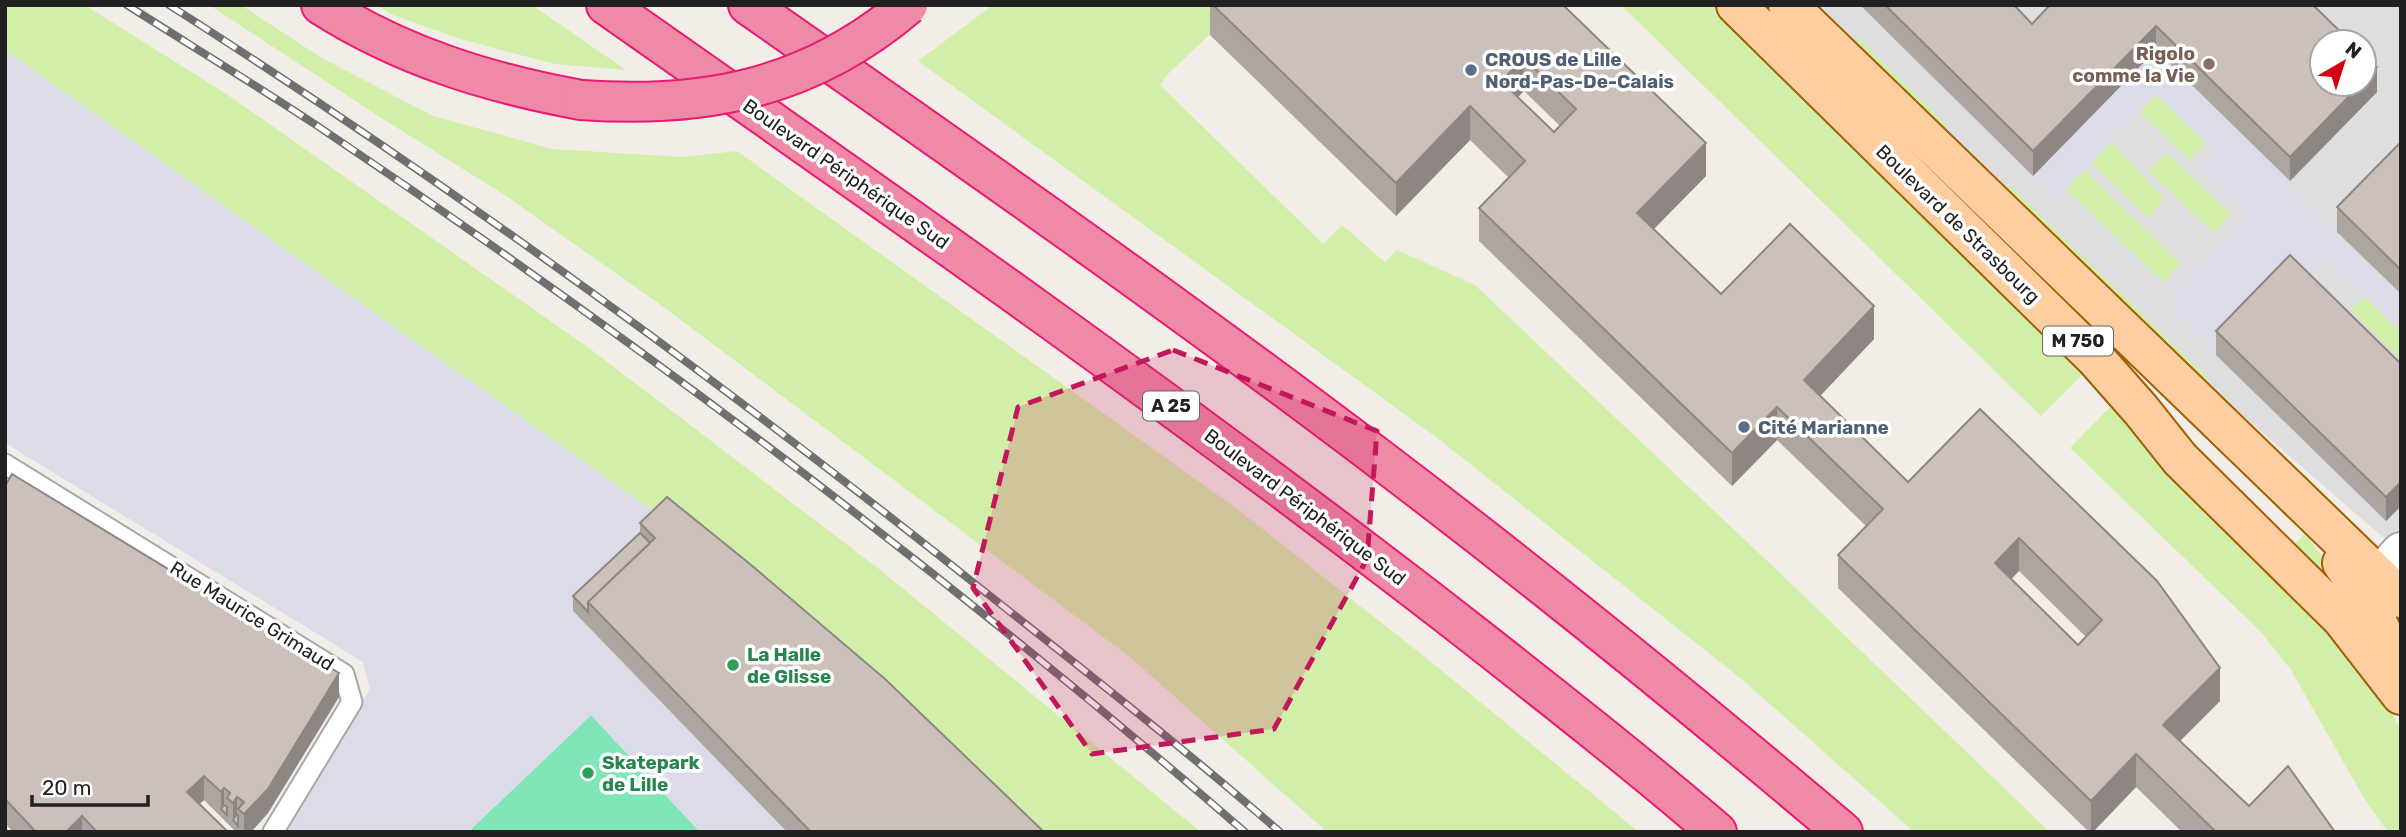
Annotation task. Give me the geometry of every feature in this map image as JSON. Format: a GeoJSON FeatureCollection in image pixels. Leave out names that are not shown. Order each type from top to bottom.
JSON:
{"type":"FeatureCollection","features":[{"type":"Feature","properties":{"kind":"highway"},"geometry":{"type":"LineString","coordinates":[[321,5],[374,37],[457,70],[534,92],[581,100],[652,103],[725,95],[757,87],[816,65],[844,51],[887,23],[908,5]]}},
{"type":"Feature","properties":{"kind":"highway","name":"Boulevard Périphérique Sud"},"geometry":{"type":"LineString","coordinates":[[606,5],[949,246],[1345,535],[1563,706],[1717,832]]}},
{"type":"Feature","properties":{"kind":"highway"},"geometry":{"type":"LineString","coordinates":[[748,5],[1082,240],[1381,460],[1635,659],[1843,832]]}},
{"type":"Feature","properties":{"kind":"main road","name":"Boulevard de Strasbourg"},"geometry":{"type":"LineString","coordinates":[[1736,5],[2096,359],[2179,459],[2342,618],[2401,695]]}},
{"type":"Feature","properties":{"kind":"main road","name":"Boulevard de Strasbourg"},"geometry":{"type":"LineString","coordinates":[[1788,5],[2301,502],[2393,576]]}},
{"type":"Feature","properties":{"kind":"main road"},"geometry":{"type":"LineString","coordinates":[[2301,502],[2368,601],[2401,675]]}},
{"type":"Feature","properties":{"kind":"lane","name":"Rue Maurice Grimaud"},"geometry":{"type":"LineString","coordinates":[[5,464],[344,674],[352,702],[273,832]]}},
{"type":"Feature","properties":{"kind":"highlighted area"},"geometry":{"type":"Polygon","coordinates":[[[1173,350],[1377,431],[1367,559],[1274,729],[1092,754],[973,588],[1018,407],[1173,350]]]}},
{"type":"Feature","properties":{"kind":"shaded area"},"geometry":{"type":"Polygon","coordinates":[[[1770,5],[2401,5],[2401,553],[1770,5]]]}},
{"type":"Feature","properties":{"kind":"shaded area"},"geometry":{"type":"Polygon","coordinates":[[[5,50],[667,521],[573,611],[787,832],[700,832],[591,715],[468,832],[284,832],[370,689],[363,662],[5,443],[5,50]]]}},
{"type":"Feature","properties":{"kind":"shaded area"},"geometry":{"type":"Polygon","coordinates":[[[2156,50],[2290,181],[2287,185],[2401,294],[2401,332],[2327,260],[2313,274],[2401,360],[2401,388],[2290,280],[2216,355],[2165,304],[2250,214],[2201,168],[2215,152],[2156,95],[2057,198],[2033,176],[2156,50]]]}},
{"type":"Feature","properties":{"kind":"green space"},"geometry":{"type":"Polygon","coordinates":[[[5,5],[85,5],[225,93],[589,348],[879,569],[1201,832],[1019,832],[667,521],[5,50],[5,5]]]}},
{"type":"Feature","properties":{"kind":"green space"},"geometry":{"type":"Polygon","coordinates":[[[209,5],[241,5],[320,57],[433,116],[553,149],[683,157],[737,151],[1237,509],[1430,661],[1639,832],[1327,832],[1131,658],[658,303],[506,196],[209,5]]]}},
{"type":"Feature","properties":{"kind":"green space"},"geometry":{"type":"Polygon","coordinates":[[[376,5],[532,5],[626,70],[554,64],[457,38],[393,15],[376,5]]]}},
{"type":"Feature","properties":{"kind":"green space"},"geometry":{"type":"Polygon","coordinates":[[[993,5],[1241,5],[1169,73],[1160,85],[1323,244],[1342,225],[1385,262],[1397,250],[1475,285],[2050,832],[1914,832],[1744,681],[1436,437],[918,61],[993,5]]]}},
{"type":"Feature","properties":{"kind":"green space"},"geometry":{"type":"Polygon","coordinates":[[[1621,5],[1722,5],[2090,367],[2041,416],[1621,5]]]}},
{"type":"Feature","properties":{"kind":"green space"},"geometry":{"type":"Polygon","coordinates":[[[1859,39],[1947,125],[1938,135],[1850,48],[1859,39]]]}},
{"type":"Feature","properties":{"kind":"green space"},"geometry":{"type":"Polygon","coordinates":[[[2156,94],[2206,142],[2190,160],[2139,112],[2156,94]]]}},
{"type":"Feature","properties":{"kind":"green space"},"geometry":{"type":"Polygon","coordinates":[[[2111,142],[2165,199],[2148,218],[2092,163],[2111,142]]]}},
{"type":"Feature","properties":{"kind":"green space"},"geometry":{"type":"Polygon","coordinates":[[[2166,153],[2231,214],[2213,233],[2149,171],[2166,153]]]}},
{"type":"Feature","properties":{"kind":"green space"},"geometry":{"type":"Polygon","coordinates":[[[2084,170],[2181,264],[2163,282],[2066,189],[2084,170]]]}},
{"type":"Feature","properties":{"kind":"green space"},"geometry":{"type":"Polygon","coordinates":[[[2008,184],[2208,378],[2197,389],[1998,195],[2008,184]]]}},
{"type":"Feature","properties":{"kind":"green space"},"geometry":{"type":"Polygon","coordinates":[[[2365,296],[2401,332],[2401,360],[2351,310],[2365,296]]]}},
{"type":"Feature","properties":{"kind":"green space"},"geometry":{"type":"Polygon","coordinates":[[[2117,400],[2316,608],[2383,697],[2401,730],[2401,832],[2388,832],[2365,800],[2291,670],[2262,633],[2070,448],[2117,400]]]}},
{"type":"Feature","properties":{"kind":"green space"},"geometry":{"type":"Polygon","coordinates":[[[2305,533],[2356,604],[2289,550],[2305,533]]]}},
{"type":"Feature","properties":{"kind":"green space","name":"Skatepark de Lille"},"geometry":{"type":"Polygon","coordinates":[[[591,715],[700,832],[468,832],[591,715]]]}},
{"type":"Feature","properties":{"kind":"building","name":"Cité Marianne"},"geometry":{"type":"Polygon","coordinates":[[[1213,5],[1563,5],[1706,143],[1637,213],[1721,294],[1790,224],[1874,306],[1804,380],[1908,482],[1980,409],[2157,581],[2220,668],[2163,725],[2249,806],[2288,766],[2335,832],[2216,832],[2136,754],[2091,801],[1838,555],[1883,509],[1777,407],[1732,453],[1479,208],[1525,161],[1470,106],[1396,183],[1213,5]],[[1524,58],[1501,81],[1554,132],[1576,109],[1524,58]],[[2019,538],[1995,563],[2078,645],[2102,620],[2019,538]]]}},
{"type":"Feature","properties":{"kind":"building"},"geometry":{"type":"Polygon","coordinates":[[[1885,5],[2014,5],[2032,24],[2050,5],[2313,5],[2337,28],[2308,28],[2308,98],[2347,98],[2290,157],[2156,26],[2033,151],[1885,5]]]}},
{"type":"Feature","properties":{"kind":"building"},"geometry":{"type":"Polygon","coordinates":[[[2401,142],[2401,270],[2337,207],[2401,142]]]}},
{"type":"Feature","properties":{"kind":"building"},"geometry":{"type":"Polygon","coordinates":[[[2290,255],[2401,364],[2401,482],[2386,497],[2216,331],[2290,255]]]}},
{"type":"Feature","properties":{"kind":"building"},"geometry":{"type":"Polygon","coordinates":[[[12,474],[339,673],[268,789],[244,814],[238,809],[244,802],[237,797],[233,803],[227,798],[230,793],[224,788],[221,792],[204,776],[187,792],[228,832],[97,832],[82,816],[66,832],[36,832],[5,799],[5,486],[12,474]]]}},
{"type":"Feature","properties":{"kind":"building","name":"La Halle de Glisse"},"geometry":{"type":"Polygon","coordinates":[[[667,497],[885,679],[1044,832],[811,832],[588,602],[655,538],[640,523],[667,497]]]}},
{"type":"Feature","properties":{"kind":"building"},"geometry":{"type":"Polygon","coordinates":[[[640,533],[650,543],[588,602],[588,612],[573,596],[640,533]]]}},
{"type":"Feature","properties":{"kind":"building"},"geometry":{"type":"Polygon","coordinates":[[[224,805],[227,807],[227,815],[221,809],[224,805]]]}},
{"type":"Feature","properties":{"kind":"building"},"geometry":{"type":"Polygon","coordinates":[[[238,815],[238,826],[233,820],[238,815]]]}},
{"type":"Feature","properties":{"kind":"railway"},"geometry":{"type":"LineString","coordinates":[[127,5],[316,125],[674,376],[1022,645],[1245,832]]}},
{"type":"Feature","properties":{"kind":"railway"},"geometry":{"type":"LineString","coordinates":[[169,5],[276,74],[486,217],[692,366],[794,442],[1066,656],[1280,832]]}},
{"type":"Feature","properties":{"kind":"place","name":"Rigolo comme la Vie"},"geometry":{"type":"Point","coordinates":[2209,64]}},
{"type":"Feature","properties":{"kind":"place","name":"CROUS de Lille Nord-Pas-De-Calais"},"geometry":{"type":"Point","coordinates":[1471,70]}},
{"type":"Feature","properties":{"kind":"place","name":"Cité Marianne"},"geometry":{"type":"Point","coordinates":[1744,427]}},
{"type":"Feature","properties":{"kind":"place","name":"La Halle de Glisse"},"geometry":{"type":"Point","coordinates":[733,665]}},
{"type":"Feature","properties":{"kind":"place","name":"Skatepark de Lille"},"geometry":{"type":"Point","coordinates":[588,773]}}]}
